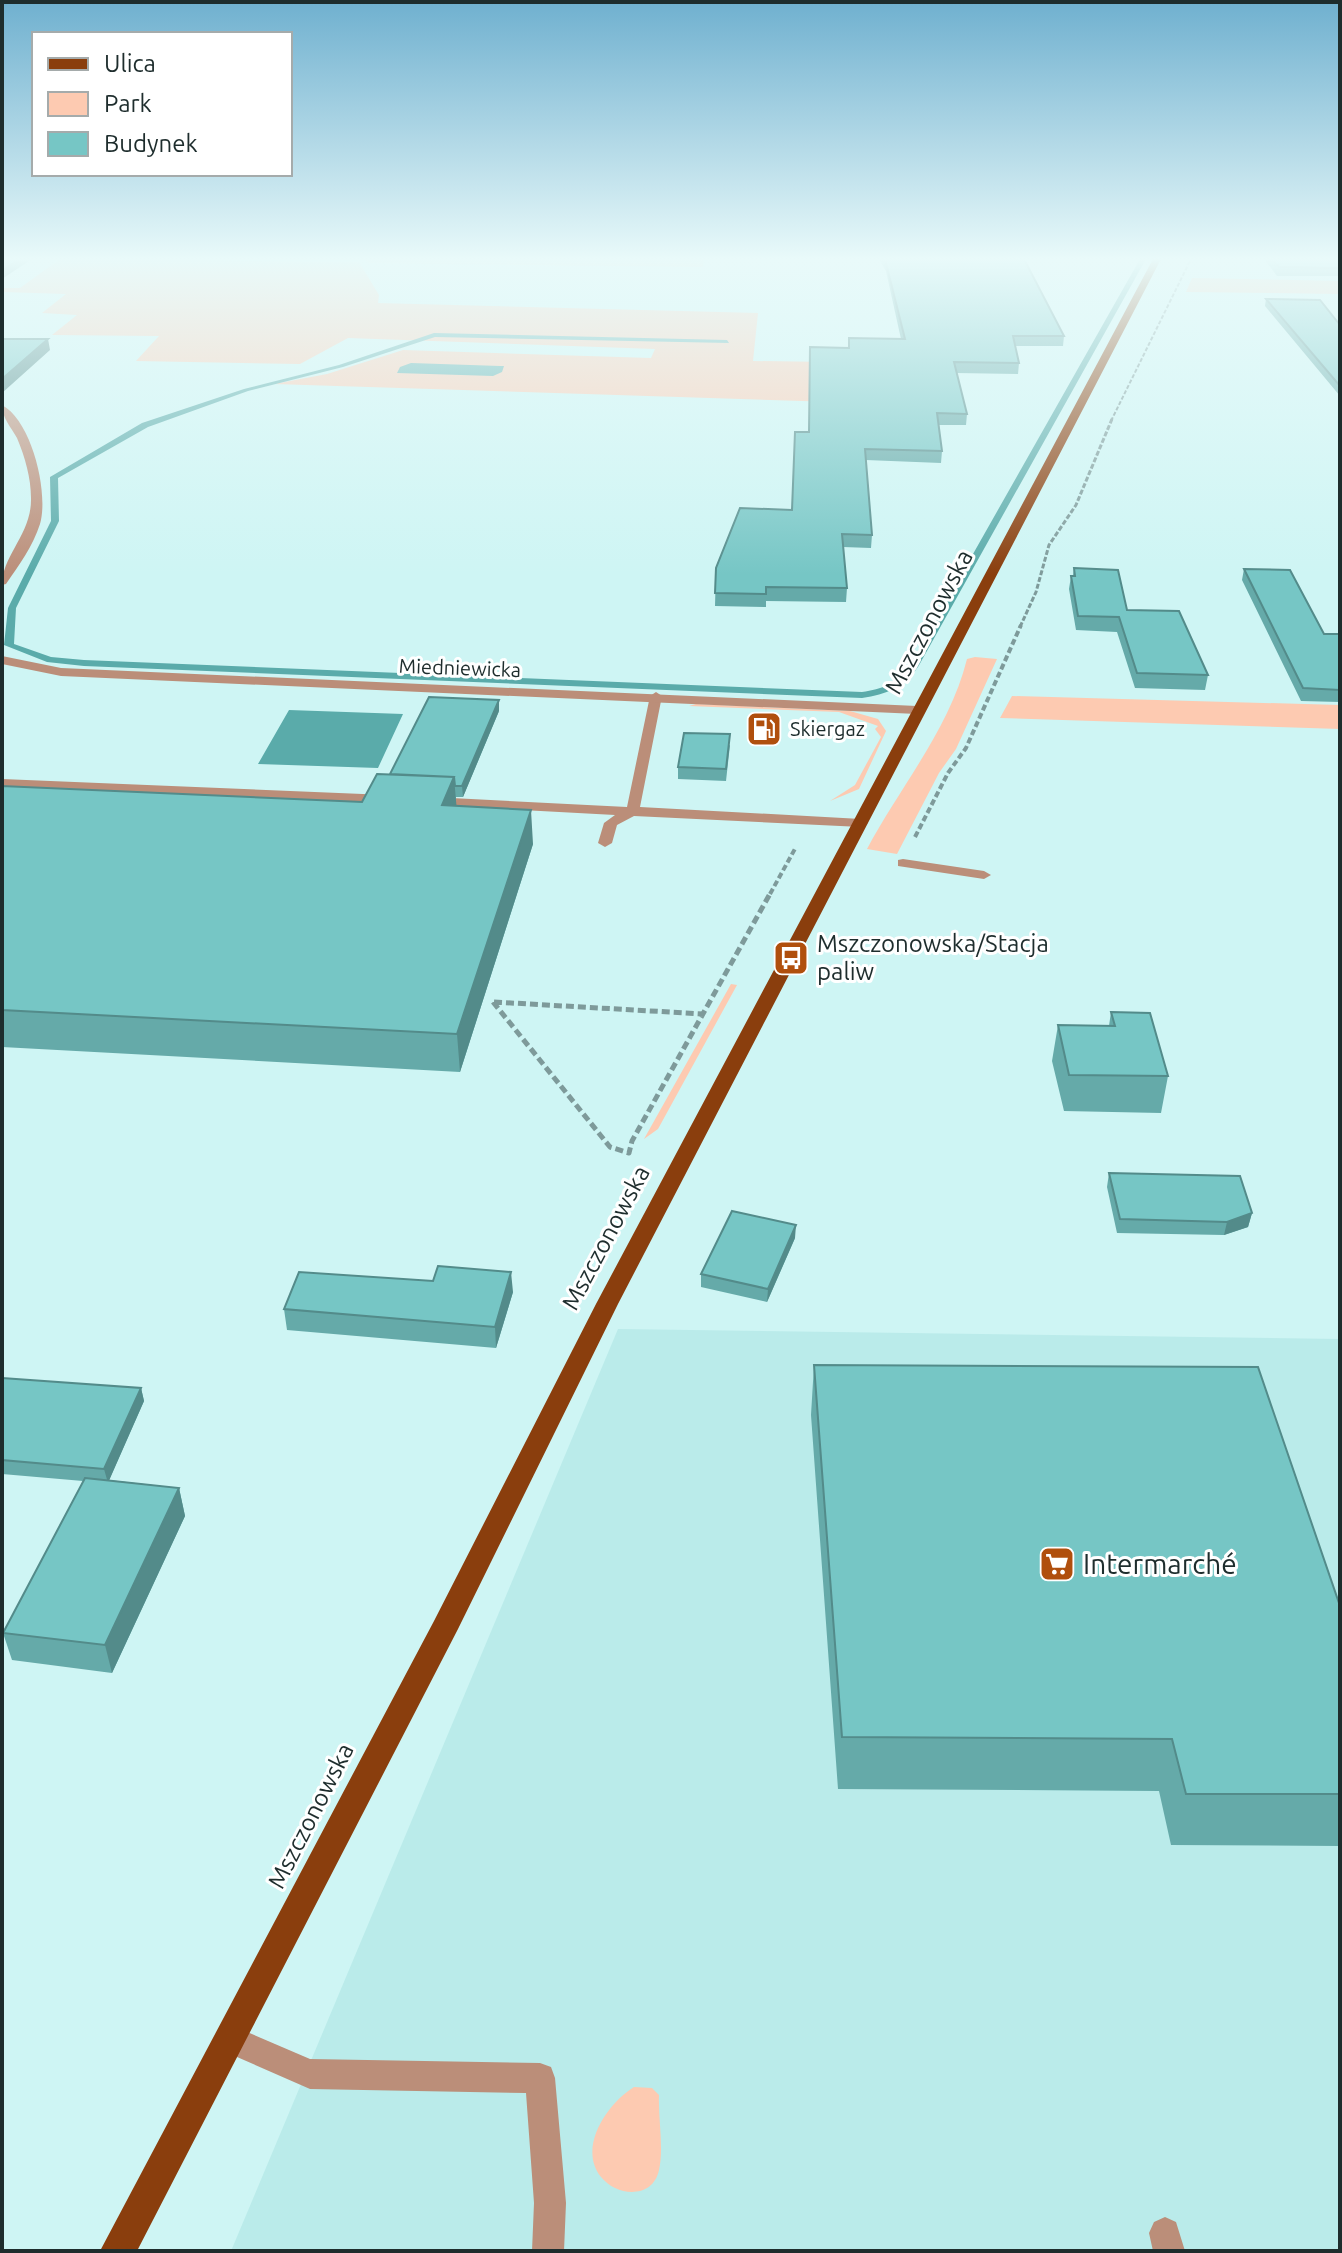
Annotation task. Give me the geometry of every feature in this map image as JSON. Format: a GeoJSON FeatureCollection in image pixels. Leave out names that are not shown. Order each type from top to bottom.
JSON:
{"type":"FeatureCollection","features":[{"type":"Feature","properties":{"kind":"main road","name":"Mszczonowska"},"geometry":{"type":"LineString","coordinates":[[118,2251],[444,1629],[587,1343],[1101,364]]}},
{"type":"Feature","properties":{"kind":"street"},"geometry":{"type":"LineString","coordinates":[[2,408],[13,420],[24,443],[39,489],[39,505],[23,548],[2,581]]}},
{"type":"Feature","properties":{"kind":"street","name":"Miedniewicka"},"geometry":{"type":"LineString","coordinates":[[2,660],[61,672],[656,696],[917,710]]}},
{"type":"Feature","properties":{"kind":"lane"},"geometry":{"type":"LineString","coordinates":[[605,843],[611,823],[633,810],[656,696]]}},
{"type":"Feature","properties":{"kind":"lane"},"geometry":{"type":"LineString","coordinates":[[2,783],[396,800]]}},
{"type":"Feature","properties":{"kind":"lane"},"geometry":{"type":"LineString","coordinates":[[412,801],[861,823]]}},
{"type":"Feature","properties":{"kind":"lane"},"geometry":{"type":"LineString","coordinates":[[903,863],[984,875]]}},
{"type":"Feature","properties":{"kind":"lane"},"geometry":{"type":"LineString","coordinates":[[231,2040],[310,2074],[540,2078],[550,2203],[548,2251]]}},
{"type":"Feature","properties":{"kind":"path"},"geometry":{"type":"LineString","coordinates":[[903,863],[943,781],[966,748],[1036,592],[1049,545],[1076,505],[1119,401],[1142,364]]}},
{"type":"Feature","properties":{"kind":"path"},"geometry":{"type":"LineString","coordinates":[[704,1014],[493,1002],[610,1147],[629,1153],[632,1141],[704,1014],[790,860]]}},
{"type":"Feature","properties":{"kind":"shaded area"},"geometry":{"type":"Polygon","coordinates":[[[408,364],[504,366],[502,372],[493,376],[397,373],[400,367],[408,364]]]}},
{"type":"Feature","properties":{"kind":"shaded area"},"geometry":{"type":"Polygon","coordinates":[[[289,710],[403,714],[378,768],[258,764],[289,710]]]}},
{"type":"Feature","properties":{"kind":"shaded area"},"geometry":{"type":"Polygon","coordinates":[[[618,1329],[1340,1339],[1340,2251],[231,2251],[618,1329]]]}},
{"type":"Feature","properties":{"kind":"green space"},"geometry":{"type":"Polygon","coordinates":[[[358,364],[829,364],[835,402],[274,384],[327,374],[358,364]]]}},
{"type":"Feature","properties":{"kind":"green space"},"geometry":{"type":"Polygon","coordinates":[[[967,659],[997,659],[956,749],[939,773],[897,854],[867,849],[937,733],[967,659]]]}},
{"type":"Feature","properties":{"kind":"green space"},"geometry":{"type":"Polygon","coordinates":[[[1012,696],[1340,705],[1340,729],[1000,718],[1012,696]]]}},
{"type":"Feature","properties":{"kind":"green space"},"geometry":{"type":"Polygon","coordinates":[[[689,706],[850,711],[878,719],[886,731],[859,789],[830,801],[855,785],[881,737],[875,729],[878,726],[839,712],[689,706]]]}},
{"type":"Feature","properties":{"kind":"green space"},"geometry":{"type":"Polygon","coordinates":[[[731,984],[737,985],[658,1129],[644,1139],[731,984]]]}},
{"type":"Feature","properties":{"kind":"green space"},"geometry":{"type":"Polygon","coordinates":[[[634,2087],[652,2088],[659,2095],[661,2152],[655,2179],[650,2186],[634,2192],[608,2184],[594,2165],[592,2153],[594,2140],[606,2115],[634,2087]]]}},
{"type":"Feature","properties":{"kind":"building"},"geometry":{"type":"Polygon","coordinates":[[[2,364],[19,364],[2,379],[2,364]]]}},
{"type":"Feature","properties":{"kind":"building"},"geometry":{"type":"Polygon","coordinates":[[[810,364],[955,364],[967,414],[937,413],[942,451],[865,449],[872,535],[842,534],[847,588],[766,587],[766,594],[715,593],[716,568],[740,508],[792,510],[795,432],[809,432],[810,364]]]}},
{"type":"Feature","properties":{"kind":"building"},"geometry":{"type":"Polygon","coordinates":[[[1321,364],[1340,364],[1340,386],[1321,364]]]}},
{"type":"Feature","properties":{"kind":"building"},"geometry":{"type":"Polygon","coordinates":[[[1074,568],[1118,570],[1127,610],[1179,611],[1208,675],[1137,673],[1119,617],[1078,616],[1071,576],[1075,576],[1074,568]]]}},
{"type":"Feature","properties":{"kind":"building"},"geometry":{"type":"Polygon","coordinates":[[[1244,569],[1290,570],[1324,634],[1340,634],[1340,690],[1303,688],[1244,569]]]}},
{"type":"Feature","properties":{"kind":"building"},"geometry":{"type":"Polygon","coordinates":[[[429,697],[499,700],[462,786],[455,786],[454,777],[390,774],[429,697]]]}},
{"type":"Feature","properties":{"kind":"building"},"geometry":{"type":"Polygon","coordinates":[[[684,733],[730,734],[726,769],[678,767],[684,733]]]}},
{"type":"Feature","properties":{"kind":"building"},"geometry":{"type":"Polygon","coordinates":[[[377,774],[454,777],[442,805],[531,810],[457,1034],[2,1010],[2,786],[362,802],[377,774]]]}},
{"type":"Feature","properties":{"kind":"building"},"geometry":{"type":"Polygon","coordinates":[[[1111,1012],[1150,1013],[1168,1076],[1069,1075],[1058,1025],[1115,1026],[1111,1012]]]}},
{"type":"Feature","properties":{"kind":"building"},"geometry":{"type":"Polygon","coordinates":[[[1109,1173],[1240,1176],[1252,1213],[1227,1222],[1120,1219],[1109,1173]]]}},
{"type":"Feature","properties":{"kind":"building"},"geometry":{"type":"Polygon","coordinates":[[[732,1211],[796,1225],[768,1289],[701,1274],[732,1211]]]}},
{"type":"Feature","properties":{"kind":"building"},"geometry":{"type":"Polygon","coordinates":[[[438,1266],[511,1272],[495,1327],[284,1309],[299,1272],[433,1281],[438,1266]]]}},
{"type":"Feature","properties":{"kind":"building","name":"Intermarché"},"geometry":{"type":"Polygon","coordinates":[[[814,1365],[1258,1367],[1340,1606],[1340,1794],[1186,1794],[1172,1739],[842,1737],[814,1365]]]}},
{"type":"Feature","properties":{"kind":"building"},"geometry":{"type":"Polygon","coordinates":[[[2,1378],[141,1388],[104,1469],[2,1460],[2,1378]]]}},
{"type":"Feature","properties":{"kind":"building"},"geometry":{"type":"Polygon","coordinates":[[[85,1478],[179,1488],[105,1645],[3,1633],[85,1478]]]}},
{"type":"Feature","properties":{"kind":"waterway"},"geometry":{"type":"LineString","coordinates":[[347,364],[246,390],[145,425],[54,477],[55,521],[12,608],[9,645],[50,660],[84,663],[862,695],[878,692],[900,683],[914,667],[1084,364]]}},
{"type":"Feature","properties":{"kind":"place","name":"Skiergaz"},"geometry":{"type":"Point","coordinates":[764,729]}},
{"type":"Feature","properties":{"kind":"place","name":"Mszczonowska/Stacja paliw"},"geometry":{"type":"Point","coordinates":[791,958]}},
{"type":"Feature","properties":{"kind":"place","name":"Intermarché"},"geometry":{"type":"Point","coordinates":[1057,1564]}}]}
